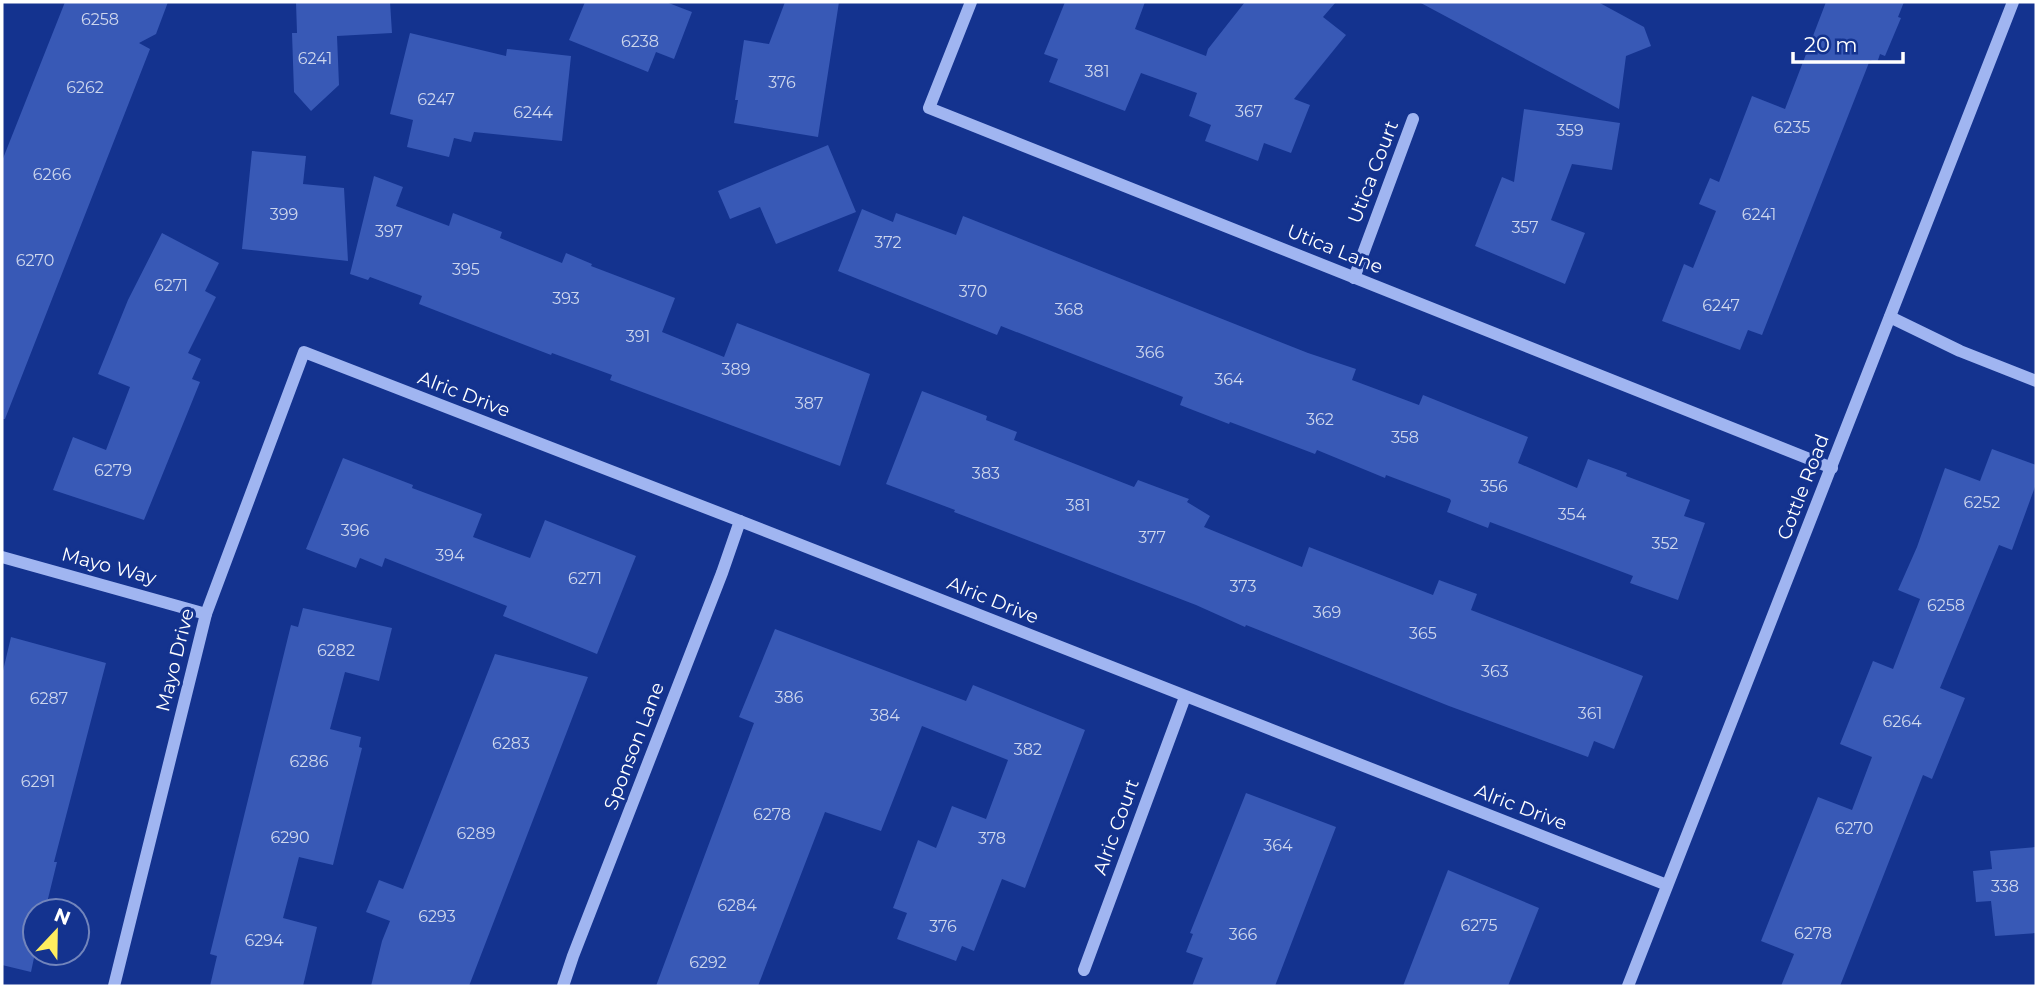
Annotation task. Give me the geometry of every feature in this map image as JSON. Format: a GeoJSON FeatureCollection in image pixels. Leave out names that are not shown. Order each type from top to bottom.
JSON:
{"type":"FeatureCollection","features":[{"type":"Feature","properties":{"kind":"street","name":"Utica Lane"},"geometry":{"type":"LineString","coordinates":[[971,2],[929,108],[1832,468]]}},
{"type":"Feature","properties":{"kind":"street","name":"Cottle Road"},"geometry":{"type":"LineString","coordinates":[[1628,986],[2013,2]]}},
{"type":"Feature","properties":{"kind":"street","name":"Utica Court"},"geometry":{"type":"LineString","coordinates":[[1354,278],[1413,119]]}},
{"type":"Feature","properties":{"kind":"street"},"geometry":{"type":"LineString","coordinates":[[1890,317],[1960,351],[2036,381]]}},
{"type":"Feature","properties":{"kind":"street","name":"Alric Drive"},"geometry":{"type":"LineString","coordinates":[[304,352],[1667,885]]}},
{"type":"Feature","properties":{"kind":"street","name":"Mayo Drive"},"geometry":{"type":"LineString","coordinates":[[114,986],[206,614],[304,352]]}},
{"type":"Feature","properties":{"kind":"street","name":"Sponson Lane"},"geometry":{"type":"LineString","coordinates":[[563,986],[740,521]]}},
{"type":"Feature","properties":{"kind":"street","name":"Mayo Way"},"geometry":{"type":"LineString","coordinates":[[2,557],[206,614]]}},
{"type":"Feature","properties":{"kind":"street","name":"Alric Court"},"geometry":{"type":"LineString","coordinates":[[1084,970],[1185,697]]}},
{"type":"Feature","properties":{"kind":"building"},"geometry":{"type":"Polygon","coordinates":[[[65,2],[168,2],[156,34],[139,43],[150,49],[5,419],[2,419],[2,161],[65,2]]]}},
{"type":"Feature","properties":{"kind":"building"},"geometry":{"type":"Polygon","coordinates":[[[296,2],[390,2],[392,33],[337,36],[339,85],[311,111],[294,92],[292,33],[297,33],[296,2]]]}},
{"type":"Feature","properties":{"kind":"building"},"geometry":{"type":"Polygon","coordinates":[[[585,2],[666,2],[692,12],[674,59],[656,52],[648,72],[569,40],[585,2]]]}},
{"type":"Feature","properties":{"kind":"building"},"geometry":{"type":"Polygon","coordinates":[[[785,2],[839,2],[818,137],[734,123],[744,40],[769,44],[785,2]]]}},
{"type":"Feature","properties":{"kind":"building"},"geometry":{"type":"Polygon","coordinates":[[[1065,2],[1145,2],[1135,29],[1206,56],[1208,49],[1245,2],[1336,2],[1323,17],[1346,35],[1294,99],[1310,105],[1291,153],[1264,143],[1258,161],[1205,141],[1211,125],[1189,116],[1197,93],[1141,73],[1125,111],[1049,82],[1058,59],[1044,54],[1065,2]]]}},
{"type":"Feature","properties":{"kind":"building"},"geometry":{"type":"Polygon","coordinates":[[[1419,2],[1598,2],[1644,27],[1651,46],[1626,56],[1619,109],[1419,2]]]}},
{"type":"Feature","properties":{"kind":"building"},"geometry":{"type":"Polygon","coordinates":[[[1826,2],[1904,2],[1898,17],[1901,18],[1885,56],[1880,54],[1877,63],[1870,60],[1762,335],[1748,330],[1740,350],[1662,321],[1684,264],[1693,268],[1716,211],[1699,204],[1710,178],[1719,182],[1752,96],[1785,109],[1826,2]]]}},
{"type":"Feature","properties":{"kind":"building"},"geometry":{"type":"Polygon","coordinates":[[[410,33],[506,56],[507,49],[571,56],[562,141],[474,132],[471,142],[454,138],[449,157],[407,147],[413,120],[390,114],[410,33]]]}},
{"type":"Feature","properties":{"kind":"building"},"geometry":{"type":"Polygon","coordinates":[[[1524,109],[1620,123],[1612,170],[1572,164],[1551,220],[1585,233],[1565,284],[1475,246],[1502,177],[1514,182],[1524,109]]]}},
{"type":"Feature","properties":{"kind":"building"},"geometry":{"type":"Polygon","coordinates":[[[828,145],[856,212],[776,244],[760,207],[730,219],[718,191],[828,145]]]}},
{"type":"Feature","properties":{"kind":"building"},"geometry":{"type":"Polygon","coordinates":[[[252,151],[306,156],[303,184],[344,188],[348,261],[242,249],[252,151]]]}},
{"type":"Feature","properties":{"kind":"building"},"geometry":{"type":"Polygon","coordinates":[[[374,176],[403,187],[396,206],[449,226],[453,213],[502,232],[500,238],[562,263],[566,253],[592,264],[591,266],[675,298],[662,332],[724,357],[737,323],[870,374],[840,466],[610,380],[612,375],[552,353],[551,355],[419,304],[422,296],[370,277],[368,280],[350,274],[374,176]]]}},
{"type":"Feature","properties":{"kind":"building"},"geometry":{"type":"Polygon","coordinates":[[[862,209],[893,222],[896,213],[956,235],[963,216],[1308,353],[1356,369],[1352,380],[1419,405],[1423,395],[1528,437],[1518,463],[1577,488],[1588,459],[1690,500],[1684,516],[1705,523],[1678,600],[1630,583],[1633,576],[1490,522],[1488,528],[1447,512],[1450,499],[1386,475],[1385,478],[1317,450],[1315,454],[1230,422],[1229,424],[1180,405],[1183,397],[1001,326],[997,335],[838,271],[862,209]]]}},
{"type":"Feature","properties":{"kind":"building"},"geometry":{"type":"Polygon","coordinates":[[[162,233],[219,263],[205,291],[216,297],[188,353],[201,359],[192,379],[200,382],[144,520],[53,490],[73,437],[106,450],[130,387],[98,374],[128,300],[162,233]]]}},
{"type":"Feature","properties":{"kind":"building"},"geometry":{"type":"Polygon","coordinates":[[[922,391],[987,416],[986,420],[1017,432],[1014,440],[1134,487],[1138,480],[1189,499],[1187,502],[1210,516],[1204,527],[1302,567],[1309,547],[1433,595],[1439,580],[1477,594],[1471,610],[1643,676],[1614,749],[1594,741],[1588,757],[1449,706],[1246,625],[1245,627],[1196,605],[886,484],[922,391]]]}},
{"type":"Feature","properties":{"kind":"building"},"geometry":{"type":"Polygon","coordinates":[[[1992,449],[2036,465],[2036,484],[2012,550],[1999,545],[1940,688],[1965,698],[1932,779],[1923,775],[1840,986],[1781,986],[1794,954],[1761,941],[1818,797],[1852,810],[1872,757],[1840,744],[1873,661],[1893,669],[1920,599],[1898,590],[1917,547],[1945,468],[1980,481],[1992,449]]]}},
{"type":"Feature","properties":{"kind":"building"},"geometry":{"type":"Polygon","coordinates":[[[343,458],[482,514],[473,537],[530,558],[545,520],[636,556],[597,654],[503,616],[507,606],[385,558],[382,567],[360,558],[356,568],[306,549],[343,458]]]}},
{"type":"Feature","properties":{"kind":"building"},"geometry":{"type":"Polygon","coordinates":[[[303,608],[392,628],[379,681],[345,672],[330,729],[361,737],[359,747],[362,748],[333,865],[299,857],[283,918],[317,927],[303,986],[210,986],[217,956],[210,954],[291,625],[298,627],[303,608]]]}},
{"type":"Feature","properties":{"kind":"building"},"geometry":{"type":"Polygon","coordinates":[[[775,629],[966,701],[973,685],[1085,730],[1025,888],[1002,879],[974,951],[962,946],[956,961],[897,939],[907,913],[893,908],[918,840],[936,848],[952,806],[986,819],[1008,760],[922,726],[881,831],[825,812],[758,986],[656,986],[754,723],[739,717],[775,629]]]}},
{"type":"Feature","properties":{"kind":"building"},"geometry":{"type":"Polygon","coordinates":[[[11,637],[106,663],[54,862],[57,862],[48,897],[21,897],[21,967],[32,967],[31,972],[2,965],[2,675],[11,637]]]}},
{"type":"Feature","properties":{"kind":"building"},"geometry":{"type":"Polygon","coordinates":[[[495,654],[588,677],[469,986],[371,986],[390,921],[366,912],[379,880],[403,889],[495,654]]]}},
{"type":"Feature","properties":{"kind":"building"},"geometry":{"type":"Polygon","coordinates":[[[1246,793],[1336,827],[1275,986],[1192,986],[1203,958],[1186,952],[1193,934],[1190,933],[1246,793]]]}},
{"type":"Feature","properties":{"kind":"building"},"geometry":{"type":"Polygon","coordinates":[[[2036,847],[2036,933],[1995,936],[1991,901],[1976,902],[1973,871],[1992,869],[1990,851],[2036,847]]]}},
{"type":"Feature","properties":{"kind":"building"},"geometry":{"type":"Polygon","coordinates":[[[1448,870],[1539,908],[1508,986],[1403,986],[1448,870]]]}}]}
